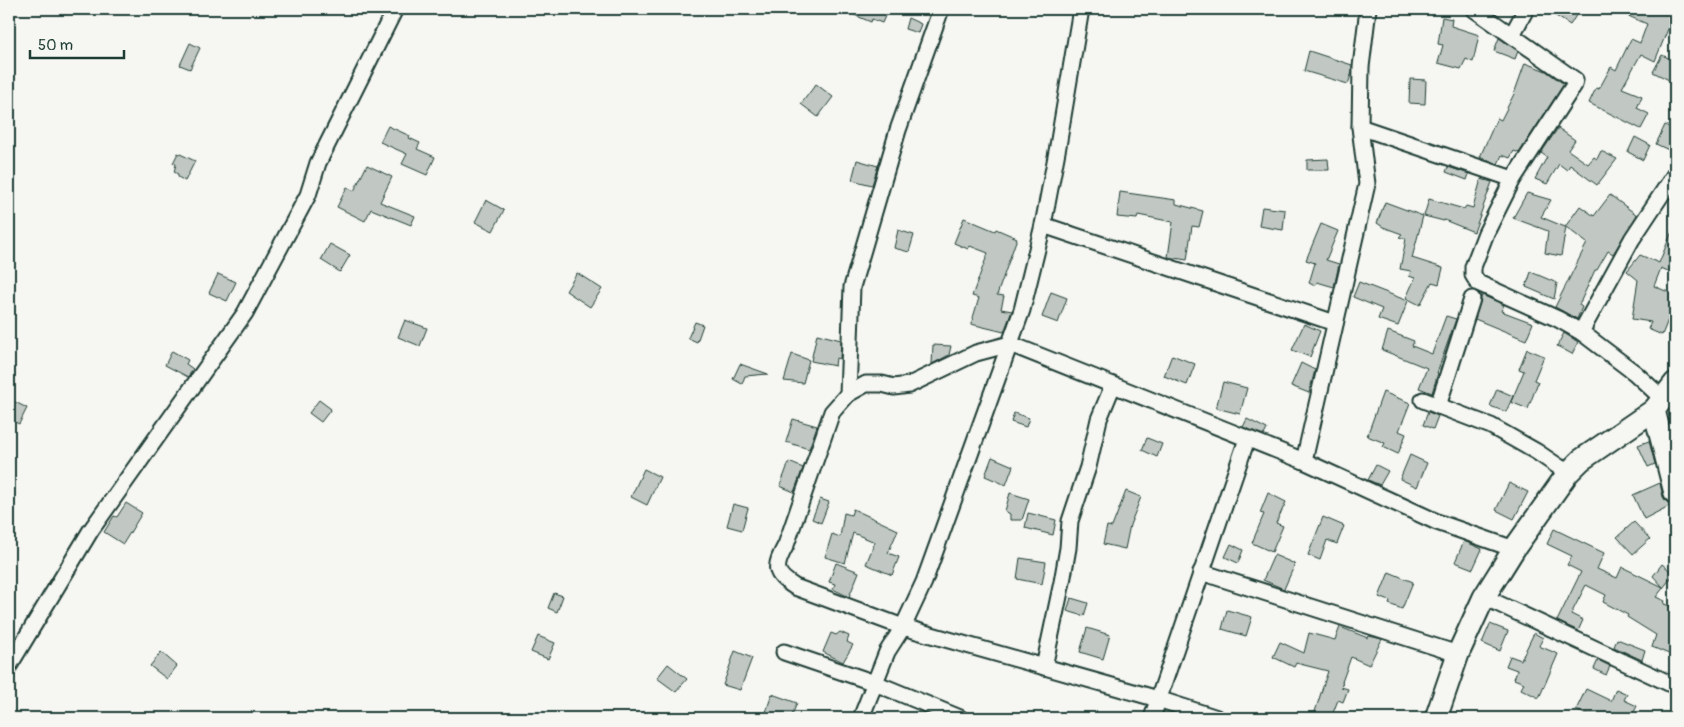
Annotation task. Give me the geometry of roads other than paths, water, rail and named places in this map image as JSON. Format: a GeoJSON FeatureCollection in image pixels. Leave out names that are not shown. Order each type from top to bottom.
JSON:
{"type":"FeatureCollection","features":[{"type":"Feature","properties":{"kind":"street"},"geometry":{"type":"LineString","coordinates":[[9,666],[92,530],[244,313],[308,195],[318,163],[395,9]]}},
{"type":"Feature","properties":{"kind":"street"},"geometry":{"type":"LineString","coordinates":[[848,394],[852,287],[898,130],[941,9]]}},
{"type":"Feature","properties":{"kind":"street"},"geometry":{"type":"LineString","coordinates":[[861,718],[886,652],[902,627],[924,582],[1022,310],[1043,225],[1081,9]]}},
{"type":"Feature","properties":{"kind":"street"},"geometry":{"type":"LineString","coordinates":[[1304,462],[1367,184],[1360,128],[1361,68],[1368,9]]}},
{"type":"Feature","properties":{"kind":"street"},"geometry":{"type":"LineString","coordinates":[[1474,9],[1575,80],[1574,85],[1513,179],[1486,233],[1473,266],[1473,275],[1478,283],[1558,319],[1581,332],[1635,373],[1668,394]]}},
{"type":"Feature","properties":{"kind":"street"},"geometry":{"type":"LineString","coordinates":[[1512,35],[1526,9]]}},
{"type":"Feature","properties":{"kind":"street"},"geometry":{"type":"LineString","coordinates":[[1360,128],[1513,179]]}},
{"type":"Feature","properties":{"kind":"street"},"geometry":{"type":"LineString","coordinates":[[1581,332],[1632,239],[1675,174]]}},
{"type":"Feature","properties":{"kind":"street"},"geometry":{"type":"LineString","coordinates":[[1043,225],[1335,324]]}},
{"type":"Feature","properties":{"kind":"street"},"geometry":{"type":"LineString","coordinates":[[1438,406],[1472,299]]}},
{"type":"Feature","properties":{"kind":"street"},"geometry":{"type":"LineString","coordinates":[[1217,718],[1158,699],[902,627],[795,588],[784,580],[778,574],[777,560],[786,545],[832,412],[848,394],[866,384],[882,384],[894,387],[909,385],[976,353],[1010,344],[1304,462],[1437,522],[1514,549]]}},
{"type":"Feature","properties":{"kind":"street"},"geometry":{"type":"LineString","coordinates":[[1044,667],[1066,557],[1070,521],[1088,467],[1100,419],[1113,385]]}},
{"type":"Feature","properties":{"kind":"street"},"geometry":{"type":"LineString","coordinates":[[1436,718],[1458,654],[1484,597],[1514,549],[1568,473],[1582,460],[1668,394]]}},
{"type":"Feature","properties":{"kind":"street"},"geometry":{"type":"LineString","coordinates":[[1668,394],[1675,493]]}},
{"type":"Feature","properties":{"kind":"street"},"geometry":{"type":"LineString","coordinates":[[1423,400],[1491,426],[1537,452],[1568,473]]}},
{"type":"Feature","properties":{"kind":"street"},"geometry":{"type":"LineString","coordinates":[[1152,718],[1247,439]]}},
{"type":"Feature","properties":{"kind":"street"},"geometry":{"type":"LineString","coordinates":[[1201,572],[1458,654]]}},
{"type":"Feature","properties":{"kind":"street"},"geometry":{"type":"LineString","coordinates":[[1484,597],[1675,686]]}},
{"type":"Feature","properties":{"kind":"street"},"geometry":{"type":"LineString","coordinates":[[784,652],[875,683],[960,718]]}}]}
